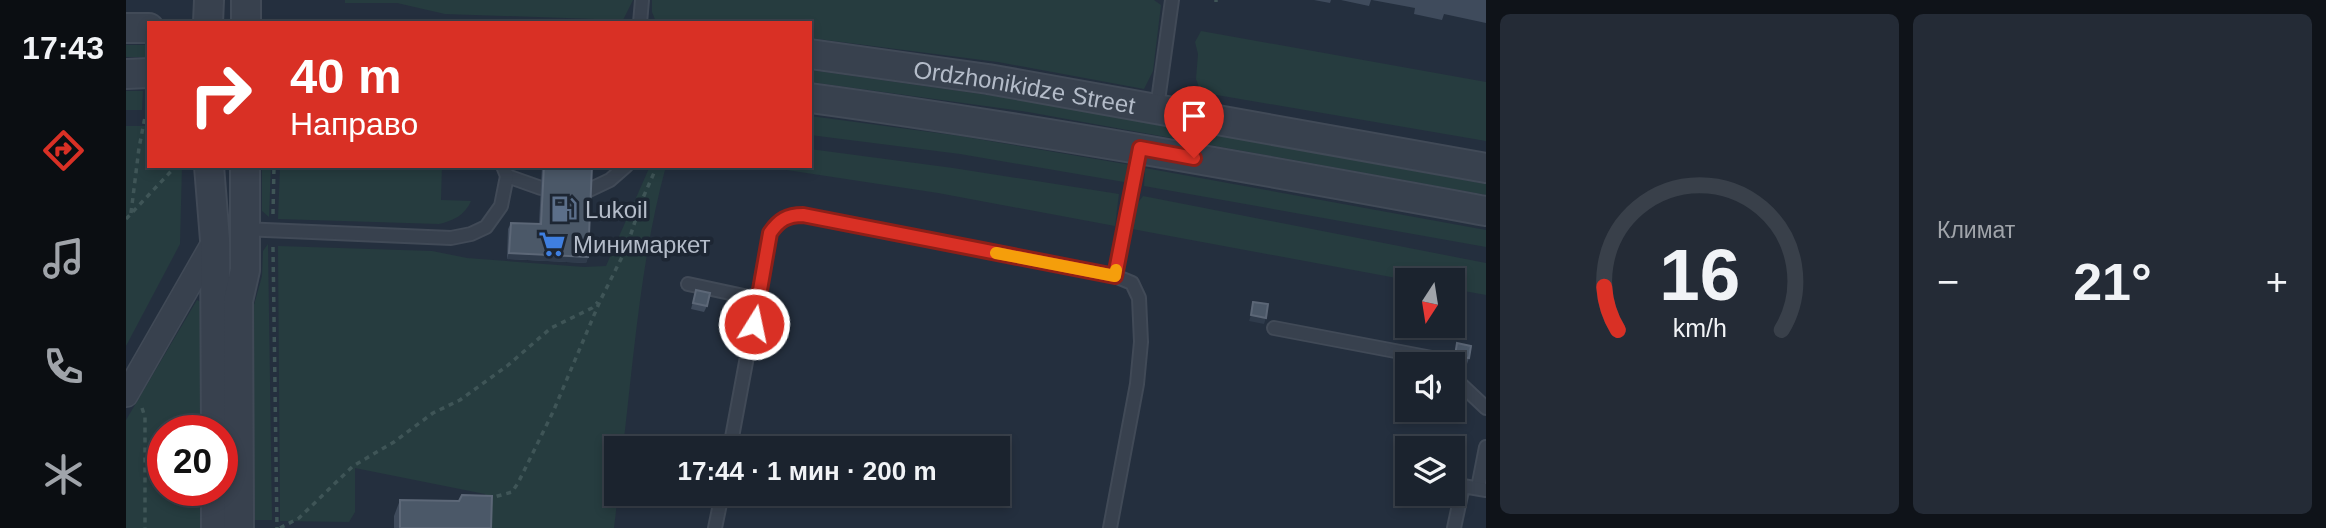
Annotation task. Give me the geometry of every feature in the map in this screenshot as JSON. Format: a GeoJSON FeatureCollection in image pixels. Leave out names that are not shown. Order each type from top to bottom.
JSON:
{"type":"FeatureCollection","features":[{"type":"Feature","properties":{"kind":"street"},"geometry":{"type":"LineString","coordinates":[[208,21],[209,0]]}},
{"type":"Feature","properties":{"kind":"street"},"geometry":{"type":"LineString","coordinates":[[246,0],[246,21]]}},
{"type":"Feature","properties":{"kind":"street"},"geometry":{"type":"LineString","coordinates":[[126,28],[147,28]]}},
{"type":"Feature","properties":{"kind":"street","name":"Ordzhonikidze Street"},"geometry":{"type":"LineString","coordinates":[[812,54],[988,79],[1486,168]]}},
{"type":"Feature","properties":{"kind":"street"},"geometry":{"type":"LineString","coordinates":[[126,74],[147,74]]}},
{"type":"Feature","properties":{"kind":"street","name":"Ordzhonikidze Street"},"geometry":{"type":"LineString","coordinates":[[812,98],[978,121],[1140,148],[1486,211]]}},
{"type":"Feature","properties":{"kind":"street"},"geometry":{"type":"LineString","coordinates":[[209,168],[215,240],[216,415]]}},
{"type":"Feature","properties":{"kind":"street"},"geometry":{"type":"LineString","coordinates":[[239,528],[238,301],[245,270],[245,168]]}},
{"type":"Feature","properties":{"kind":"street"},"geometry":{"type":"LineString","coordinates":[[132,397],[215,240]]}},
{"type":"Feature","properties":{"kind":"street"},"geometry":{"type":"LineString","coordinates":[[216,506],[216,528]]}},
{"type":"Feature","properties":{"kind":"lane"},"geometry":{"type":"LineString","coordinates":[[640,21],[642,0]]}},
{"type":"Feature","properties":{"kind":"lane"},"geometry":{"type":"LineString","coordinates":[[1157,108],[1172,0]]}},
{"type":"Feature","properties":{"kind":"lane"},"geometry":{"type":"LineString","coordinates":[[1115,276],[1140,148]]}},
{"type":"Feature","properties":{"kind":"lane"},"geometry":{"type":"LineString","coordinates":[[589,190],[610,180],[624,168]]}},
{"type":"Feature","properties":{"kind":"lane"},"geometry":{"type":"LineString","coordinates":[[244,229],[451,238],[471,234],[486,227],[501,206],[505,171],[541,188]]}},
{"type":"Feature","properties":{"kind":"lane"},"geometry":{"type":"LineString","coordinates":[[732,436],[770,233],[778,221],[790,215],[803,215],[1115,276],[1132,283],[1139,298],[1141,342],[1137,384],[1110,528]]}},
{"type":"Feature","properties":{"kind":"lane"},"geometry":{"type":"LineString","coordinates":[[688,284],[758,299]]}},
{"type":"Feature","properties":{"kind":"lane"},"geometry":{"type":"LineString","coordinates":[[1274,328],[1400,352]]}},
{"type":"Feature","properties":{"kind":"lane"},"geometry":{"type":"LineString","coordinates":[[1465,388],[1486,408]]}},
{"type":"Feature","properties":{"kind":"lane"},"geometry":{"type":"LineString","coordinates":[[1454,528],[1463,486],[1482,489],[1486,446]]}},
{"type":"Feature","properties":{"kind":"lane"},"geometry":{"type":"LineString","coordinates":[[716,528],[720,506]]}},
{"type":"Feature","properties":{"kind":"path"},"geometry":{"type":"LineString","coordinates":[[131,213],[145,117]]}},
{"type":"Feature","properties":{"kind":"path"},"geometry":{"type":"LineString","coordinates":[[126,219],[174,168]]}},
{"type":"Feature","properties":{"kind":"path"},"geometry":{"type":"LineString","coordinates":[[274,168],[279,528],[304,514],[353,466],[394,442],[433,413],[460,400],[507,366],[551,328],[592,308],[600,301]]}},
{"type":"Feature","properties":{"kind":"path"},"geometry":{"type":"LineString","coordinates":[[482,500],[512,492],[518,483],[626,249],[656,168]]}},
{"type":"Feature","properties":{"kind":"path"},"geometry":{"type":"LineString","coordinates":[[132,397],[145,417],[145,528]]}},
{"type":"Feature","properties":{"kind":"green space"},"geometry":{"type":"Polygon","coordinates":[[[345,0],[633,0],[623,20],[445,14],[397,3],[345,3],[345,0]]]}},
{"type":"Feature","properties":{"kind":"green space"},"geometry":{"type":"Polygon","coordinates":[[[652,0],[1154,0],[1161,5],[1153,71],[1144,89],[998,62],[812,38],[812,21],[656,21],[652,0]]]}},
{"type":"Feature","properties":{"kind":"green space"},"geometry":{"type":"Polygon","coordinates":[[[1201,31],[1486,82],[1486,141],[1200,90],[1196,79],[1198,54],[1195,42],[1201,31]]]}},
{"type":"Feature","properties":{"kind":"green space"},"geometry":{"type":"Polygon","coordinates":[[[126,45],[147,45],[147,57],[126,57],[126,45]]]}},
{"type":"Feature","properties":{"kind":"green space"},"geometry":{"type":"Polygon","coordinates":[[[812,70],[1030,101],[1486,184],[1486,195],[1028,112],[812,82],[812,70]]]}},
{"type":"Feature","properties":{"kind":"green space"},"geometry":{"type":"Polygon","coordinates":[[[126,91],[143,91],[142,110],[126,110],[126,91]]]}},
{"type":"Feature","properties":{"kind":"green space"},"geometry":{"type":"Polygon","coordinates":[[[812,116],[960,136],[1131,165],[1128,180],[1124,182],[960,154],[812,135],[812,116]]]}},
{"type":"Feature","properties":{"kind":"green space"},"geometry":{"type":"Polygon","coordinates":[[[126,126],[147,126],[147,168],[182,168],[180,244],[126,346],[126,126]]]}},
{"type":"Feature","properties":{"kind":"green space"},"geometry":{"type":"Polygon","coordinates":[[[812,149],[1119,194],[1115,226],[938,193],[774,168],[812,168],[812,149]]]}},
{"type":"Feature","properties":{"kind":"green space"},"geometry":{"type":"Polygon","coordinates":[[[262,168],[271,168],[269,217],[262,211],[262,168]]]}},
{"type":"Feature","properties":{"kind":"green space"},"geometry":{"type":"Polygon","coordinates":[[[280,168],[442,168],[441,200],[471,201],[458,217],[439,224],[278,219],[280,168]]]}},
{"type":"Feature","properties":{"kind":"green space"},"geometry":{"type":"Polygon","coordinates":[[[649,168],[665,168],[644,271],[624,436],[604,436],[604,506],[617,506],[614,528],[487,528],[488,509],[485,494],[355,468],[355,512],[349,522],[280,521],[278,246],[432,251],[467,258],[584,267],[606,266],[649,168]]]}},
{"type":"Feature","properties":{"kind":"green space"},"geometry":{"type":"Polygon","coordinates":[[[1145,168],[1486,230],[1486,247],[1144,186],[1145,168]]]}},
{"type":"Feature","properties":{"kind":"green space"},"geometry":{"type":"Polygon","coordinates":[[[1143,196],[1486,263],[1486,295],[1465,291],[1465,268],[1395,268],[1395,278],[1132,229],[1136,205],[1143,196]]]}},
{"type":"Feature","properties":{"kind":"green space"},"geometry":{"type":"Polygon","coordinates":[[[268,244],[272,520],[251,520],[252,312],[262,276],[263,251],[268,244]]]}},
{"type":"Feature","properties":{"kind":"green space"},"geometry":{"type":"Polygon","coordinates":[[[197,300],[203,303],[205,415],[147,415],[147,506],[205,506],[205,528],[126,528],[126,420],[197,300]]]}},
{"type":"Feature","properties":{"kind":"building","name":"Lukoil"},"geometry":{"type":"Polygon","coordinates":[[[544,168],[592,168],[588,257],[509,253],[511,223],[541,224],[544,168]]]}},
{"type":"Feature","properties":{"kind":"building"},"geometry":{"type":"Polygon","coordinates":[[[696,290],[710,293],[707,306],[693,303],[696,290]]]}},
{"type":"Feature","properties":{"kind":"building"},"geometry":{"type":"Polygon","coordinates":[[[1253,302],[1268,304],[1266,318],[1251,315],[1253,302]]]}},
{"type":"Feature","properties":{"kind":"building"},"geometry":{"type":"Polygon","coordinates":[[[1457,343],[1471,346],[1469,358],[1465,357],[1465,352],[1456,352],[1457,343]]]}},
{"type":"Feature","properties":{"kind":"building"},"geometry":{"type":"Polygon","coordinates":[[[462,495],[492,496],[491,528],[400,528],[400,500],[459,501],[462,495]]]}},
{"type":"Feature","properties":{"kind":"slow traffic"},"geometry":{"type":"LineString","coordinates":[[996,253],[1115,276],[1116,270]]}},
{"type":"Feature","properties":{"kind":"place","name":"Lukoil"},"geometry":{"type":"Point","coordinates":[564,209]}},
{"type":"Feature","properties":{"kind":"place","name":"Минимаркет"},"geometry":{"type":"Point","coordinates":[552,244]}},
{"type":"Feature","properties":{"kind":"route"},"geometry":{"type":"LineString","coordinates":[[754,324],[770,233],[778,221],[790,215],[803,215],[1115,276],[1140,148],[1194,158]]}}]}
